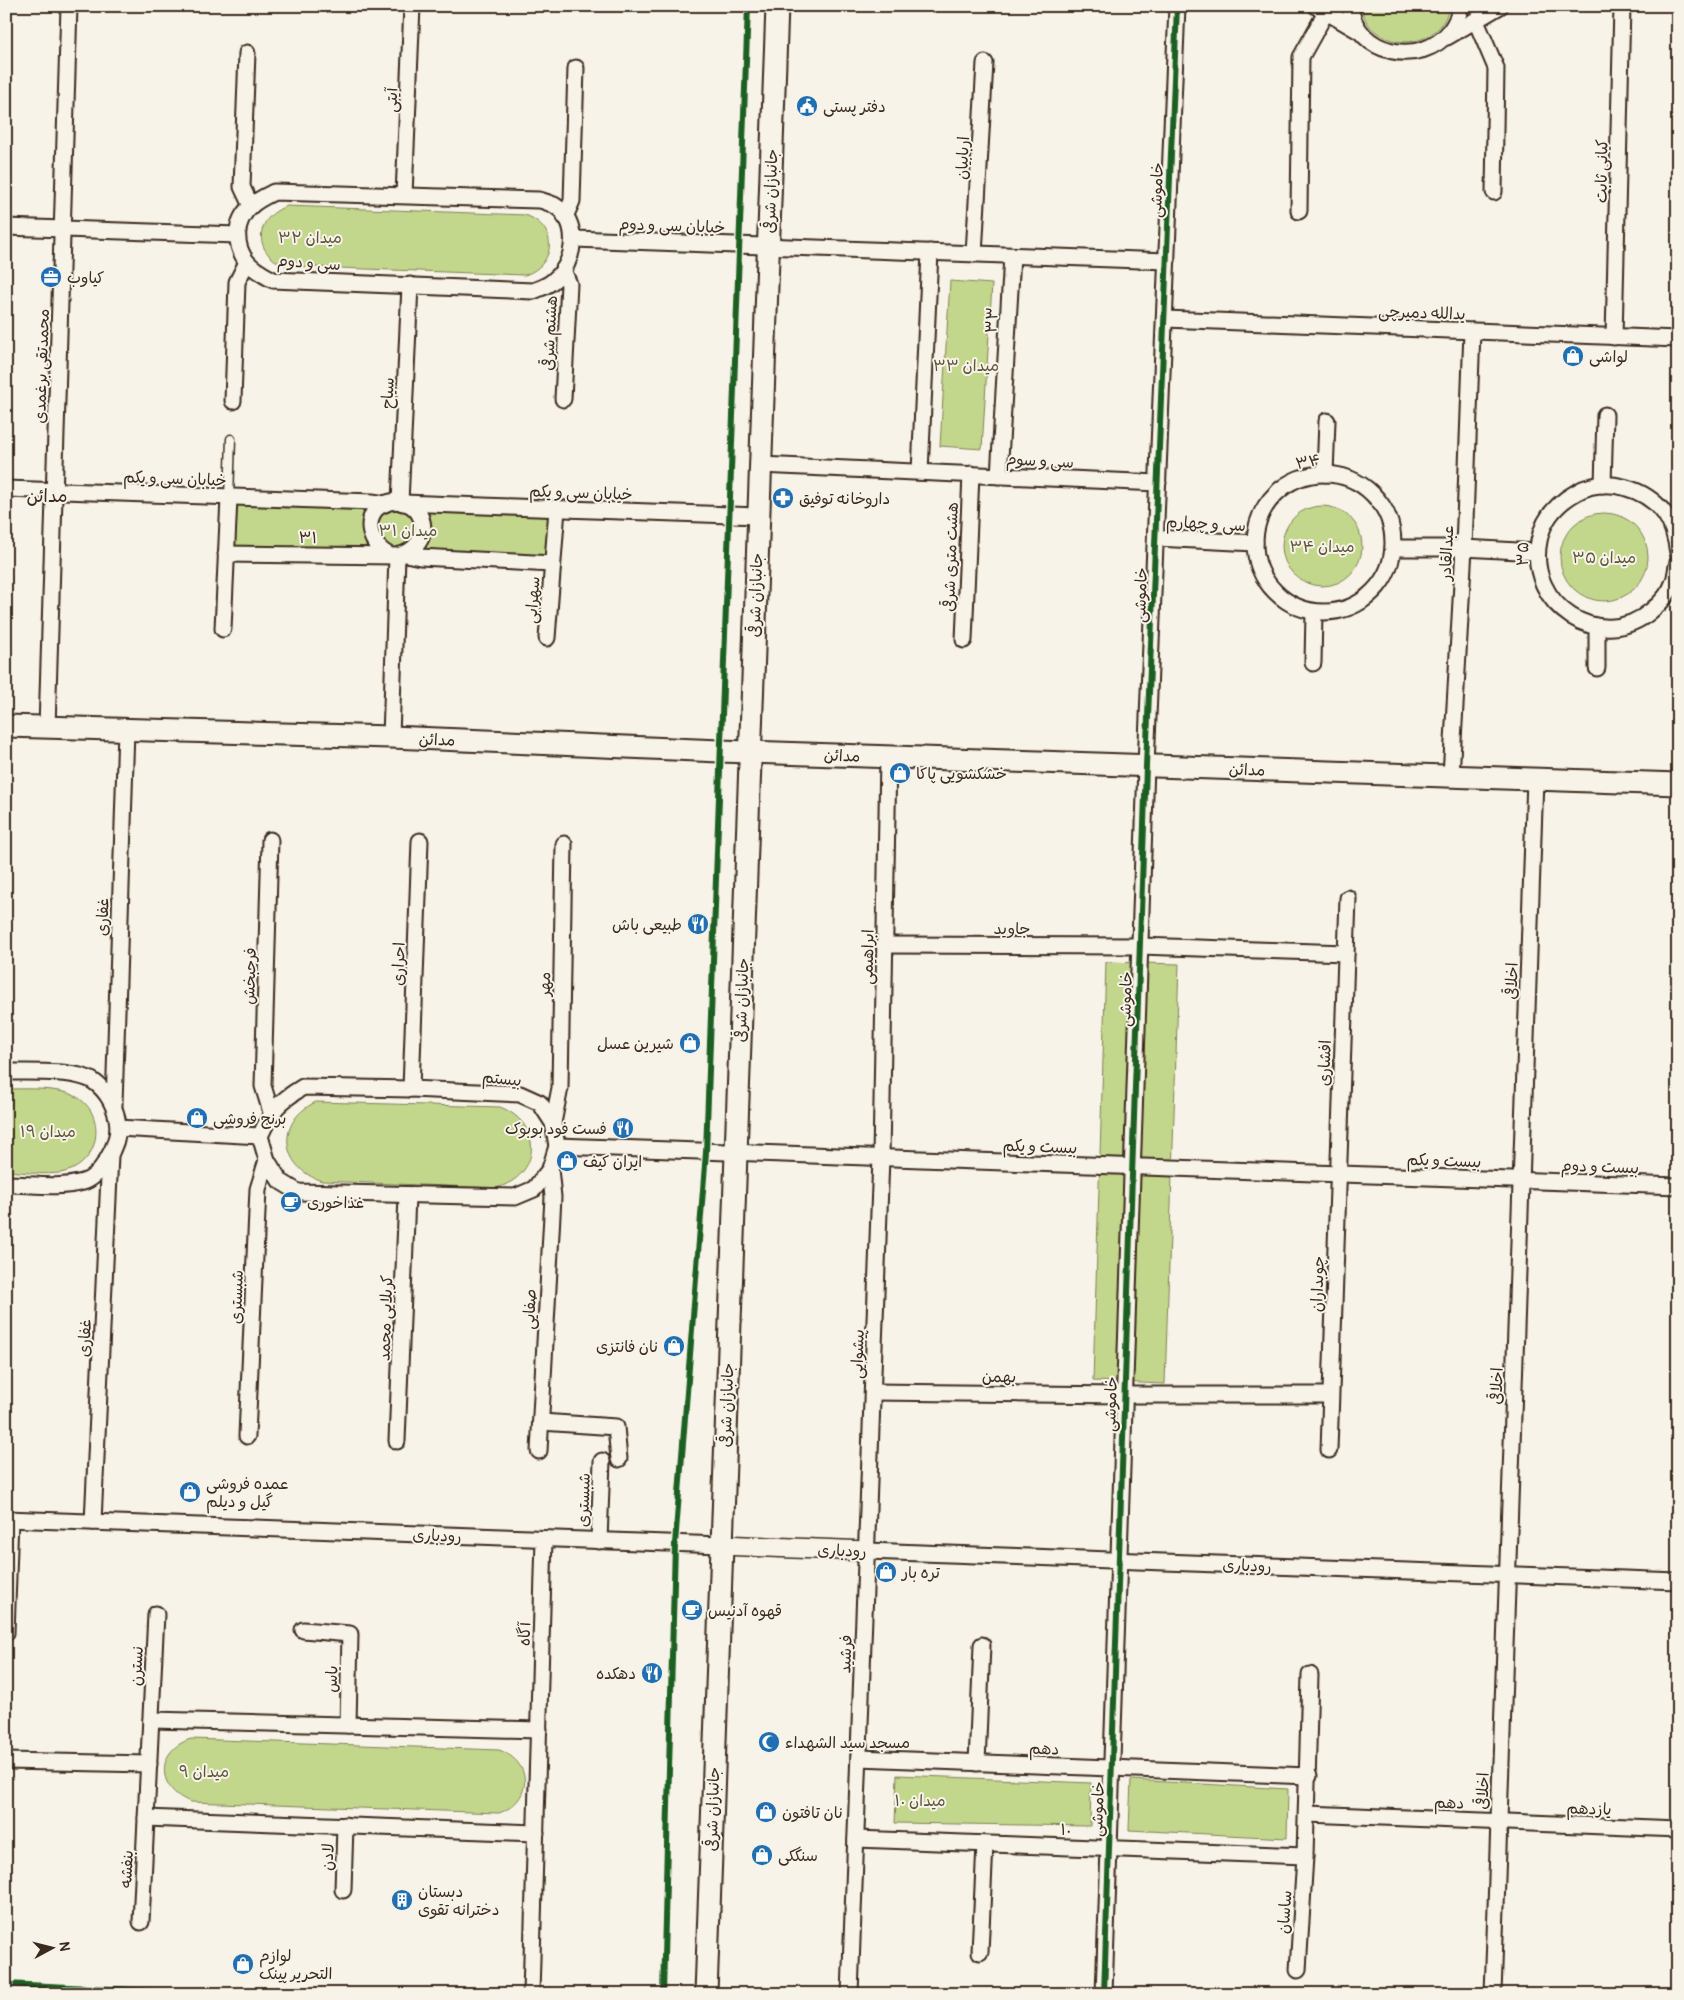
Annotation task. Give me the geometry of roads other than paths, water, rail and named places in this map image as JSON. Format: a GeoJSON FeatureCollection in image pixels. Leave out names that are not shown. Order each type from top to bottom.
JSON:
{"type":"FeatureCollection","features":[{"type":"Feature","properties":{"kind":"main road","name":"جانبازان شرقی"},"geometry":{"type":"LineString","coordinates":[[706,1994],[777,6]]}},
{"type":"Feature","properties":{"kind":"main road","name":"مدائن"},"geometry":{"type":"LineString","coordinates":[[6,726],[391,737],[750,752],[1678,784]]}},
{"type":"Feature","properties":{"kind":"street","name":"محمدتقی برغمدی"},"geometry":{"type":"LineString","coordinates":[[47,728],[70,6]]}},
{"type":"Feature","properties":{"kind":"street","name":"آیتی"},"geometry":{"type":"LineString","coordinates":[[404,196],[412,6]]}},
{"type":"Feature","properties":{"kind":"street","name":"خاموشی"},"geometry":{"type":"LineString","coordinates":[[1104,1994],[1146,766],[1177,6]]}},
{"type":"Feature","properties":{"kind":"street"},"geometry":{"type":"LineString","coordinates":[[1350,6],[1350,14],[1359,31]]}},
{"type":"Feature","properties":{"kind":"street"},"geometry":{"type":"LineString","coordinates":[[1444,38],[1454,25],[1460,6]]}},
{"type":"Feature","properties":{"kind":"street"},"geometry":{"type":"LineString","coordinates":[[1299,211],[1301,57],[1321,9],[1359,31],[1373,44],[1390,52],[1410,54],[1428,49],[1500,6]]}},
{"type":"Feature","properties":{"kind":"street","name":"کیانی ثابت"},"geometry":{"type":"LineString","coordinates":[[1614,337],[1622,6]]}},
{"type":"Feature","properties":{"kind":"street"},"geometry":{"type":"LineString","coordinates":[[1476,21],[1496,68],[1494,192]]}},
{"type":"Feature","properties":{"kind":"street"},"geometry":{"type":"LineString","coordinates":[[247,53],[242,187],[250,206]]}},
{"type":"Feature","properties":{"kind":"street","name":"اربابیان"},"geometry":{"type":"LineString","coordinates":[[974,254],[984,63]]}},
{"type":"Feature","properties":{"kind":"street"},"geometry":{"type":"LineString","coordinates":[[565,217],[572,201],[576,68]]}},
{"type":"Feature","properties":{"kind":"street"},"geometry":{"type":"LineString","coordinates":[[233,401],[237,282],[247,262],[240,250],[237,235],[241,218],[250,206],[274,192],[539,200],[555,206],[570,224],[574,239],[571,255],[564,270]]}},
{"type":"Feature","properties":{"kind":"street"},"geometry":{"type":"LineString","coordinates":[[6,227],[237,235]]}},
{"type":"Feature","properties":{"kind":"street","name":"خیابان سی و دوم"},"geometry":{"type":"LineString","coordinates":[[574,239],[768,247]]}},
{"type":"Feature","properties":{"kind":"street"},"geometry":{"type":"LineString","coordinates":[[768,247],[1167,261]]}},
{"type":"Feature","properties":{"kind":"street"},"geometry":{"type":"LineString","coordinates":[[920,472],[930,252]]}},
{"type":"Feature","properties":{"kind":"street","name":"۳۳"},"geometry":{"type":"LineString","coordinates":[[999,476],[1012,256]]}},
{"type":"Feature","properties":{"kind":"street","name":"سی و دوم"},"geometry":{"type":"LineString","coordinates":[[247,262],[257,271],[273,280],[533,291],[550,283],[564,270]]}},
{"type":"Feature","properties":{"kind":"street","name":"هشتم شرقی"},"geometry":{"type":"LineString","coordinates":[[562,399],[569,284],[564,270]]}},
{"type":"Feature","properties":{"kind":"street","name":"سیاح"},"geometry":{"type":"LineString","coordinates":[[396,503],[410,285]]}},
{"type":"Feature","properties":{"kind":"street","name":"یدالله دمیرچی"},"geometry":{"type":"LineString","coordinates":[[1164,319],[1678,339]]}},
{"type":"Feature","properties":{"kind":"street","name":"عبدالقادر"},"geometry":{"type":"LineString","coordinates":[[1450,776],[1464,548],[1472,331]]}},
{"type":"Feature","properties":{"kind":"street"},"geometry":{"type":"LineString","coordinates":[[1603,485],[1605,415]]}},
{"type":"Feature","properties":{"kind":"street"},"geometry":{"type":"LineString","coordinates":[[1325,474],[1327,421]]}},
{"type":"Feature","properties":{"kind":"street","name":"سی و سوم"},"geometry":{"type":"LineString","coordinates":[[760,465],[1158,483]]}},
{"type":"Feature","properties":{"kind":"street","name":"هشت متری شرقی"},"geometry":{"type":"LineString","coordinates":[[964,640],[970,474]]}},
{"type":"Feature","properties":{"kind":"street","name":"۳۴"},"geometry":{"type":"LineString","coordinates":[[1325,474],[1347,478],[1366,488],[1381,505],[1391,526],[1393,548],[1387,570],[1376,589],[1358,603],[1337,611],[1314,612],[1295,606],[1278,595],[1266,580],[1257,562],[1255,543],[1258,521],[1268,502],[1284,486],[1303,477],[1325,474]]}},
{"type":"Feature","properties":{"kind":"street","name":"۳۵"},"geometry":{"type":"LineString","coordinates":[[1678,553],[1675,535],[1665,514],[1648,497],[1626,487],[1603,485],[1583,489],[1565,499],[1550,514],[1540,532],[1536,552],[1539,573],[1546,593],[1560,609],[1577,621],[1597,626],[1621,626],[1643,618],[1661,602],[1674,582],[1678,562]]}},
{"type":"Feature","properties":{"kind":"street","name":"خیابان سی و یکم"},"geometry":{"type":"LineString","coordinates":[[6,489],[758,516]]}},
{"type":"Feature","properties":{"kind":"street"},"geometry":{"type":"LineString","coordinates":[[223,629],[228,498]]}},
{"type":"Feature","properties":{"kind":"street"},"geometry":{"type":"LineString","coordinates":[[396,503],[411,506],[422,519],[423,527],[419,544],[397,555],[380,550],[374,544],[370,535],[372,517],[378,509],[396,503]]}},
{"type":"Feature","properties":{"kind":"street"},"geometry":{"type":"LineString","coordinates":[[552,564],[557,509]]}},
{"type":"Feature","properties":{"kind":"street","name":"سی و چهارم"},"geometry":{"type":"LineString","coordinates":[[1156,538],[1255,543]]}},
{"type":"Feature","properties":{"kind":"street"},"geometry":{"type":"LineString","coordinates":[[1393,548],[1464,548],[1536,552]]}},
{"type":"Feature","properties":{"kind":"street","name":"۳۱"},"geometry":{"type":"LineString","coordinates":[[226,554],[397,555],[552,564]]}},
{"type":"Feature","properties":{"kind":"street"},"geometry":{"type":"LineString","coordinates":[[391,737],[397,555]]}},
{"type":"Feature","properties":{"kind":"street","name":"سهرابی"},"geometry":{"type":"LineString","coordinates":[[547,638],[552,564]]}},
{"type":"Feature","properties":{"kind":"street"},"geometry":{"type":"LineString","coordinates":[[1313,663],[1314,612]]}},
{"type":"Feature","properties":{"kind":"street"},"geometry":{"type":"LineString","coordinates":[[1597,626],[1597,668]]}},
{"type":"Feature","properties":{"kind":"street","name":"غفاری"},"geometry":{"type":"LineString","coordinates":[[118,1128],[114,1105],[126,730]]}},
{"type":"Feature","properties":{"kind":"street","name":"ابراهیمی"},"geometry":{"type":"LineString","coordinates":[[881,1158],[888,757]]}},
{"type":"Feature","properties":{"kind":"street","name":"اخلاقی"},"geometry":{"type":"LineString","coordinates":[[1493,1994],[1535,779]]}},
{"type":"Feature","properties":{"kind":"street","name":"فرحبخش"},"geometry":{"type":"LineString","coordinates":[[270,840],[263,1086],[271,1112]]}},
{"type":"Feature","properties":{"kind":"street","name":"احراری"},"geometry":{"type":"LineString","coordinates":[[411,1089],[420,841]]}},
{"type":"Feature","properties":{"kind":"street","name":"مهر"},"geometry":{"type":"LineString","coordinates":[[552,1123],[560,1088],[564,844]]}},
{"type":"Feature","properties":{"kind":"street","name":"افشاری"},"geometry":{"type":"LineString","coordinates":[[1338,1174],[1348,898]]}},
{"type":"Feature","properties":{"kind":"street","name":"جاوید"},"geometry":{"type":"LineString","coordinates":[[884,945],[1140,946]]}},
{"type":"Feature","properties":{"kind":"street"},"geometry":{"type":"LineString","coordinates":[[1140,946],[1346,953]]}},
{"type":"Feature","properties":{"kind":"street"},"geometry":{"type":"LineString","coordinates":[[6,1072],[75,1074],[92,1080],[104,1090],[114,1105]]}},
{"type":"Feature","properties":{"kind":"street","name":"بیستم"},"geometry":{"type":"LineString","coordinates":[[302,1087],[411,1089],[520,1094],[540,1103],[552,1123],[557,1146],[550,1169],[534,1189],[515,1197],[407,1196],[298,1192],[280,1181],[267,1160],[260,1136],[271,1112],[286,1097],[302,1087]]}},
{"type":"Feature","properties":{"kind":"street"},"geometry":{"type":"LineString","coordinates":[[6,1184],[67,1185],[85,1182],[100,1173],[110,1155],[118,1128],[260,1136]]}},
{"type":"Feature","properties":{"kind":"street","name":"بیست و یکم"},"geometry":{"type":"LineString","coordinates":[[557,1146],[1521,1180]]}},
{"type":"Feature","properties":{"kind":"street","name":"غفاری"},"geometry":{"type":"LineString","coordinates":[[93,1522],[110,1155]]}},
{"type":"Feature","properties":{"kind":"street","name":"پیشوایی"},"geometry":{"type":"LineString","coordinates":[[867,1551],[881,1158]]}},
{"type":"Feature","properties":{"kind":"street","name":"شبستری"},"geometry":{"type":"LineString","coordinates":[[247,1436],[258,1189],[267,1160]]}},
{"type":"Feature","properties":{"kind":"street","name":"صفایی"},"geometry":{"type":"LineString","coordinates":[[539,1451],[553,1197],[550,1169]]}},
{"type":"Feature","properties":{"kind":"street","name":"چوبداران"},"geometry":{"type":"LineString","coordinates":[[1328,1450],[1338,1174]]}},
{"type":"Feature","properties":{"kind":"street","name":"بیست و دوم"},"geometry":{"type":"LineString","coordinates":[[1521,1180],[1678,1186]]}},
{"type":"Feature","properties":{"kind":"street","name":"کربلایی محمد"},"geometry":{"type":"LineString","coordinates":[[397,1441],[407,1196]]}},
{"type":"Feature","properties":{"kind":"street","name":"بهمن"},"geometry":{"type":"LineString","coordinates":[[873,1392],[1124,1396]]}},
{"type":"Feature","properties":{"kind":"street"},"geometry":{"type":"LineString","coordinates":[[1124,1396],[1330,1395]]}},
{"type":"Feature","properties":{"kind":"street"},"geometry":{"type":"LineString","coordinates":[[540,1422],[616,1427],[619,1459]]}},
{"type":"Feature","properties":{"kind":"street","name":"شبستری"},"geometry":{"type":"LineString","coordinates":[[599,1541],[602,1461]]}},
{"type":"Feature","properties":{"kind":"street"},"geometry":{"type":"LineString","coordinates":[[6,1633],[8,1519]]}},
{"type":"Feature","properties":{"kind":"street","name":"رودباری"},"geometry":{"type":"LineString","coordinates":[[8,1519],[1678,1581]]}},
{"type":"Feature","properties":{"kind":"street","name":"آگاه"},"geometry":{"type":"LineString","coordinates":[[539,1730],[544,1539]]}},
{"type":"Feature","properties":{"kind":"street","name":"فرشید"},"geometry":{"type":"LineString","coordinates":[[859,1758],[867,1551]]}},
{"type":"Feature","properties":{"kind":"street","name":"نسترن"},"geometry":{"type":"LineString","coordinates":[[151,1720],[156,1614]]}},
{"type":"Feature","properties":{"kind":"street","name":"یاس"},"geometry":{"type":"LineString","coordinates":[[303,1630],[350,1634],[348,1725]]}},
{"type":"Feature","properties":{"kind":"street"},"geometry":{"type":"LineString","coordinates":[[977,1762],[982,1645]]}},
{"type":"Feature","properties":{"kind":"street"},"geometry":{"type":"LineString","coordinates":[[1308,1776],[1310,1675]]}},
{"type":"Feature","properties":{"kind":"street"},"geometry":{"type":"LineString","coordinates":[[531,1994],[536,1833],[539,1730],[151,1720],[146,1818],[536,1833]]}},
{"type":"Feature","properties":{"kind":"street"},"geometry":{"type":"LineString","coordinates":[[850,1994],[859,1758]]}},
{"type":"Feature","properties":{"kind":"street","name":"دهم"},"geometry":{"type":"LineString","coordinates":[[859,1758],[1308,1776]]}},
{"type":"Feature","properties":{"kind":"street"},"geometry":{"type":"LineString","coordinates":[[6,1761],[149,1764]]}},
{"type":"Feature","properties":{"kind":"street","name":"ساسان"},"geometry":{"type":"LineString","coordinates":[[1298,1970],[1306,1856],[1308,1776]]}},
{"type":"Feature","properties":{"kind":"street","name":"دهم"},"geometry":{"type":"LineString","coordinates":[[1307,1814],[1499,1821]]}},
{"type":"Feature","properties":{"kind":"street","name":"بنفشه"},"geometry":{"type":"LineString","coordinates":[[141,1922],[146,1818]]}},
{"type":"Feature","properties":{"kind":"street","name":"یازدهم"},"geometry":{"type":"LineString","coordinates":[[1499,1821],[1678,1829]]}},
{"type":"Feature","properties":{"kind":"street","name":"لادن"},"geometry":{"type":"LineString","coordinates":[[343,1890],[345,1825]]}},
{"type":"Feature","properties":{"kind":"street","name":"۱۰"},"geometry":{"type":"LineString","coordinates":[[856,1838],[1306,1856]]}},
{"type":"Feature","properties":{"kind":"street"},"geometry":{"type":"LineString","coordinates":[[980,1952],[985,1844]]}},
{"type":"Feature","properties":{"kind":"lane"},"geometry":{"type":"LineString","coordinates":[[228,498],[231,439]]}},
{"type":"Feature","properties":{"kind":"place","name":"دفتر پستی"},"geometry":{"type":"Point","coordinates":[807,106]}},
{"type":"Feature","properties":{"kind":"place","name":"کیاوب"},"geometry":{"type":"Point","coordinates":[51,277]}},
{"type":"Feature","properties":{"kind":"place","name":"لواشی"},"geometry":{"type":"Point","coordinates":[1573,356]}},
{"type":"Feature","properties":{"kind":"place","name":"داروخانه توفیق"},"geometry":{"type":"Point","coordinates":[783,498]}},
{"type":"Feature","properties":{"kind":"place","name":"خشکشویی پاکا"},"geometry":{"type":"Point","coordinates":[900,773]}},
{"type":"Feature","properties":{"kind":"place","name":"طبیعی باش"},"geometry":{"type":"Point","coordinates":[698,924]}},
{"type":"Feature","properties":{"kind":"place","name":"شیرین عسل"},"geometry":{"type":"Point","coordinates":[690,1043]}},
{"type":"Feature","properties":{"kind":"place","name":"برنج فروشی"},"geometry":{"type":"Point","coordinates":[197,1118]}},
{"type":"Feature","properties":{"kind":"place","name":"فست فود بوبوک"},"geometry":{"type":"Point","coordinates":[623,1128]}},
{"type":"Feature","properties":{"kind":"place","name":"ایران کیف"},"geometry":{"type":"Point","coordinates":[567,1161]}},
{"type":"Feature","properties":{"kind":"place","name":"غذاخوری"},"geometry":{"type":"Point","coordinates":[291,1202]}},
{"type":"Feature","properties":{"kind":"place","name":"نان فانتزی"},"geometry":{"type":"Point","coordinates":[674,1346]}},
{"type":"Feature","properties":{"kind":"place","name":"عمده فروشی گیل و دیلم"},"geometry":{"type":"Point","coordinates":[190,1492]}},
{"type":"Feature","properties":{"kind":"place","name":"تره بار"},"geometry":{"type":"Point","coordinates":[886,1572]}},
{"type":"Feature","properties":{"kind":"place","name":"قهوه آدنیس"},"geometry":{"type":"Point","coordinates":[692,1610]}},
{"type":"Feature","properties":{"kind":"place","name":"دهکده"},"geometry":{"type":"Point","coordinates":[652,1673]}},
{"type":"Feature","properties":{"kind":"place","name":"مسجد سید الشهداء"},"geometry":{"type":"Point","coordinates":[769,1742]}},
{"type":"Feature","properties":{"kind":"place","name":"نان تافتون"},"geometry":{"type":"Point","coordinates":[766,1812]}},
{"type":"Feature","properties":{"kind":"place","name":"سنگکی"},"geometry":{"type":"Point","coordinates":[762,1855]}},
{"type":"Feature","properties":{"kind":"place","name":"دبستان دخترانه تقوی"},"geometry":{"type":"Point","coordinates":[402,1900]}},
{"type":"Feature","properties":{"kind":"place","name":"لوازم التحریر پینک"},"geometry":{"type":"Point","coordinates":[243,1964]}},
{"type":"Feature","properties":{"kind":"district","name":"مدائن"},"geometry":{"type":"Point","coordinates":[47,496]}},
{"type":"Feature","properties":{"kind":"park label","name":"میدان ۳۲"},"geometry":{"type":"Point","coordinates":[310,237]}},
{"type":"Feature","properties":{"kind":"park label","name":"میدان ۳۳"},"geometry":{"type":"Point","coordinates":[966,365]}},
{"type":"Feature","properties":{"kind":"park label","name":"میدان ۳۱"},"geometry":{"type":"Point","coordinates":[408,530]}},
{"type":"Feature","properties":{"kind":"park label","name":"میدان ۳۴"},"geometry":{"type":"Point","coordinates":[1322,546]}},
{"type":"Feature","properties":{"kind":"park label","name":"میدان ۳۵"},"geometry":{"type":"Point","coordinates":[1604,557]}},
{"type":"Feature","properties":{"kind":"park label","name":"میدان ۱۹"},"geometry":{"type":"Point","coordinates":[48,1131]}},
{"type":"Feature","properties":{"kind":"park label","name":"میدان ۹"},"geometry":{"type":"Point","coordinates":[204,1771]}},
{"type":"Feature","properties":{"kind":"park label","name":"میدان ۱۰"},"geometry":{"type":"Point","coordinates":[920,1800]}}]}
